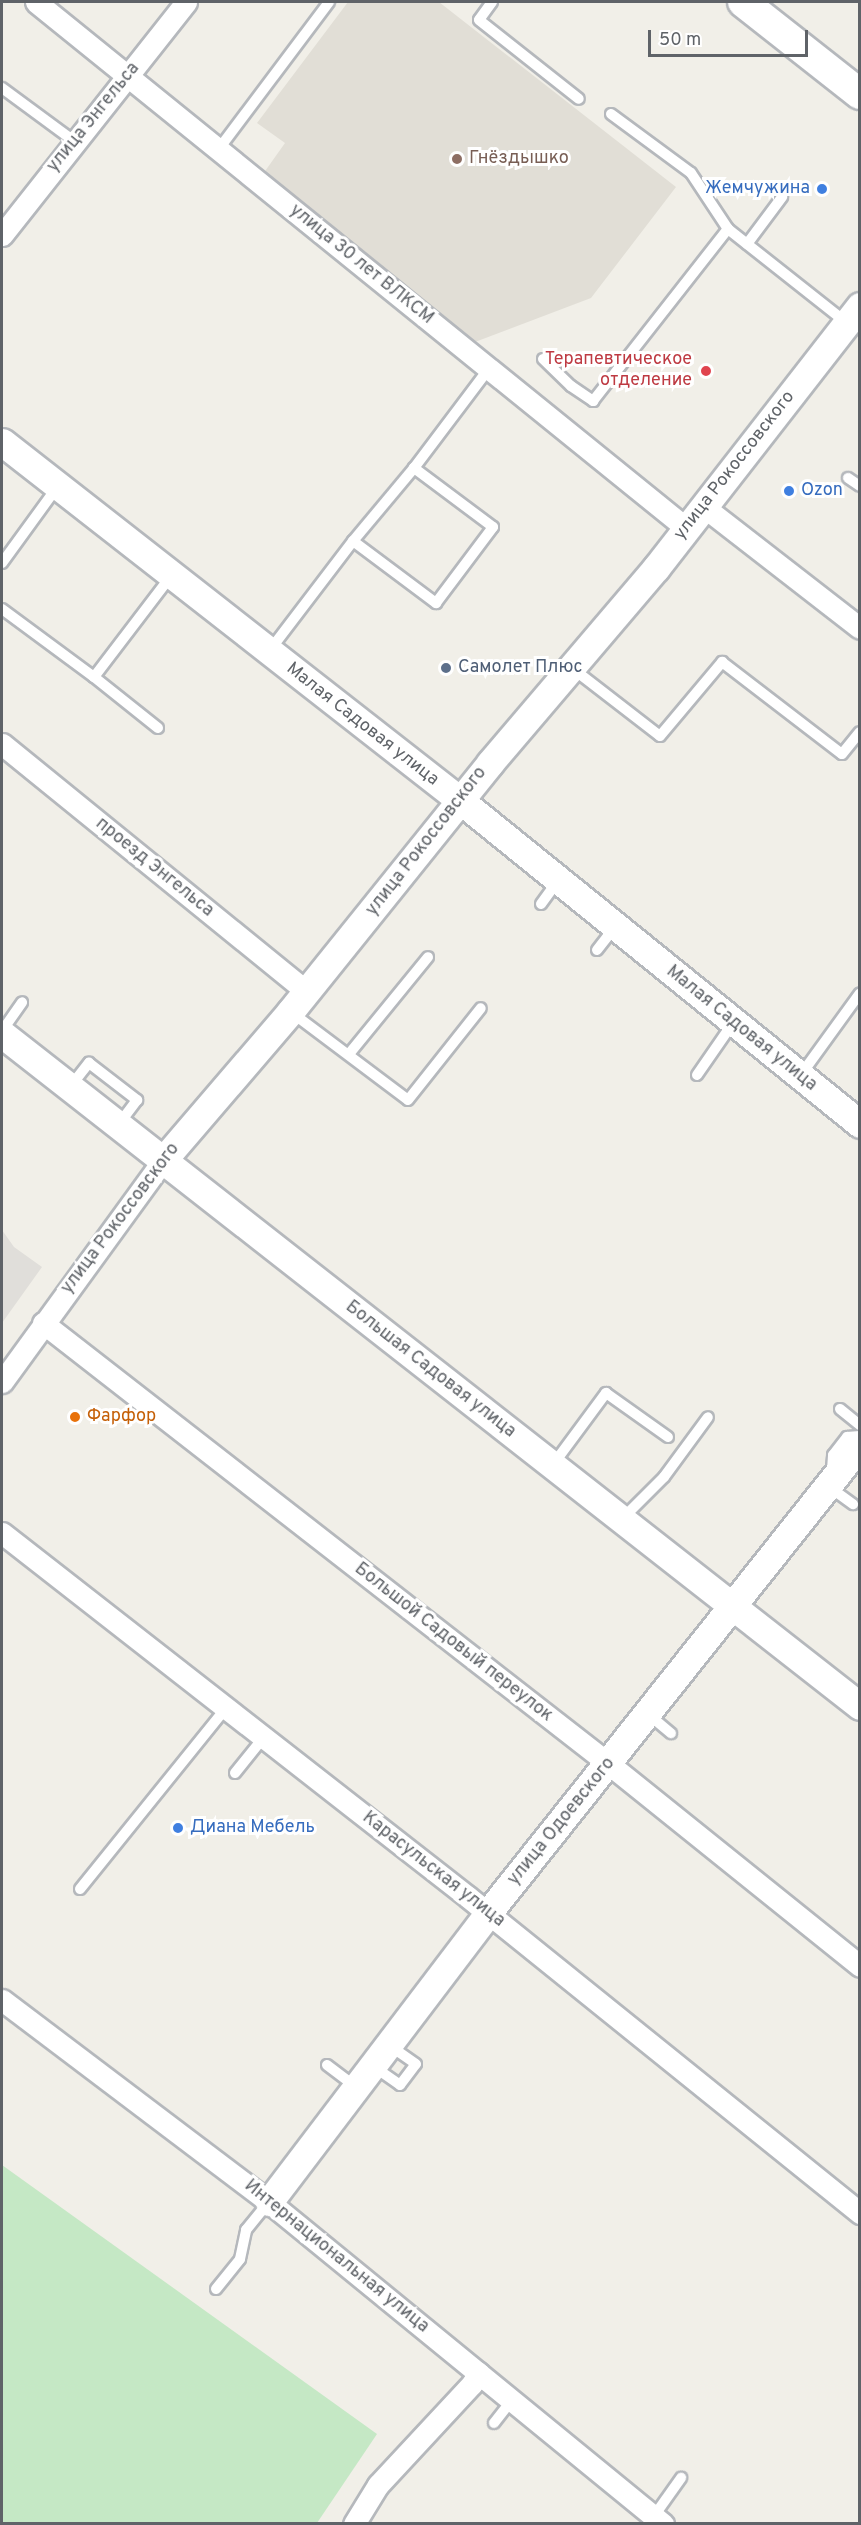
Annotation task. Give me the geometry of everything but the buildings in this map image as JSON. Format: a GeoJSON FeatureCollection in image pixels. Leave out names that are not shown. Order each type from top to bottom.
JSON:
{"type":"FeatureCollection","features":[{"type":"Feature","properties":{"kind":"main road"},"geometry":{"type":"LineString","coordinates":[[743,2],[860,94]]}},
{"type":"Feature","properties":{"kind":"street","name":"улица 30 лет ВЛКСМ"},"geometry":{"type":"LineString","coordinates":[[36,2],[490,367],[686,528]]}},
{"type":"Feature","properties":{"kind":"street","name":"улица Энгельса"},"geometry":{"type":"LineString","coordinates":[[2,235],[186,2]]}},
{"type":"Feature","properties":{"kind":"street","name":"улица Рокоссовского"},"geometry":{"type":"LineString","coordinates":[[2,1382],[164,1159],[298,1002],[704,507],[853,315]]}},
{"type":"Feature","properties":{"kind":"street","name":"Малая Садовая улица"},"geometry":{"type":"LineString","coordinates":[[2,442],[268,653],[461,801],[860,1124]]}},
{"type":"Feature","properties":{"kind":"street"},"geometry":{"type":"LineString","coordinates":[[704,507],[860,628]]}},
{"type":"Feature","properties":{"kind":"street","name":"проезд Энгельса"},"geometry":{"type":"LineString","coordinates":[[2,744],[298,1002]]}},
{"type":"Feature","properties":{"kind":"street","name":"Большая Садовая улица"},"geometry":{"type":"LineString","coordinates":[[2,1033],[621,1521],[860,1706]]}},
{"type":"Feature","properties":{"kind":"street","name":"Большой Садовый переулок"},"geometry":{"type":"LineString","coordinates":[[43,1323],[609,1764],[860,1966]]}},
{"type":"Feature","properties":{"kind":"street","name":"улица Одоевского"},"geometry":{"type":"LineString","coordinates":[[269,2202],[488,1913],[609,1764],[860,1445]]}},
{"type":"Feature","properties":{"kind":"street","name":"Карасульская улица"},"geometry":{"type":"LineString","coordinates":[[2,1533],[488,1913],[860,2213]]}},
{"type":"Feature","properties":{"kind":"street","name":"Интернациональная улица"},"geometry":{"type":"LineString","coordinates":[[2,2000],[269,2202],[659,2520]]}},
{"type":"Feature","properties":{"kind":"street"},"geometry":{"type":"LineString","coordinates":[[354,2523],[378,2486],[472,2384],[478,2373]]}},
{"type":"Feature","properties":{"kind":"lane"},"geometry":{"type":"LineString","coordinates":[[218,150],[329,2]]}},
{"type":"Feature","properties":{"kind":"lane"},"geometry":{"type":"LineString","coordinates":[[492,2],[479,20],[579,99]]}},
{"type":"Feature","properties":{"kind":"lane"},"geometry":{"type":"LineString","coordinates":[[2,88],[74,141]]}},
{"type":"Feature","properties":{"kind":"lane"},"geometry":{"type":"LineString","coordinates":[[611,114],[690,173],[728,229],[853,315]]}},
{"type":"Feature","properties":{"kind":"lane"},"geometry":{"type":"LineString","coordinates":[[747,244],[782,197]]}},
{"type":"Feature","properties":{"kind":"lane"},"geometry":{"type":"LineString","coordinates":[[543,359],[594,401],[728,229]]}},
{"type":"Feature","properties":{"kind":"lane"},"geometry":{"type":"LineString","coordinates":[[268,653],[353,541],[414,468],[490,367]]}},
{"type":"Feature","properties":{"kind":"lane"},"geometry":{"type":"LineString","coordinates":[[353,541],[436,603],[493,527],[414,468]]}},
{"type":"Feature","properties":{"kind":"lane"},"geometry":{"type":"LineString","coordinates":[[848,478],[860,486]]}},
{"type":"Feature","properties":{"kind":"lane"},"geometry":{"type":"LineString","coordinates":[[2,563],[58,486]]}},
{"type":"Feature","properties":{"kind":"lane"},"geometry":{"type":"LineString","coordinates":[[94,677],[171,576]]}},
{"type":"Feature","properties":{"kind":"lane"},"geometry":{"type":"LineString","coordinates":[[2,609],[158,728]]}},
{"type":"Feature","properties":{"kind":"lane"},"geometry":{"type":"LineString","coordinates":[[572,668],[660,736],[722,662],[842,754],[860,732]]}},
{"type":"Feature","properties":{"kind":"lane"},"geometry":{"type":"LineString","coordinates":[[541,903],[559,881]]}},
{"type":"Feature","properties":{"kind":"lane"},"geometry":{"type":"LineString","coordinates":[[597,950],[616,927]]}},
{"type":"Feature","properties":{"kind":"lane"},"geometry":{"type":"LineString","coordinates":[[349,1054],[428,957]]}},
{"type":"Feature","properties":{"kind":"lane"},"geometry":{"type":"LineString","coordinates":[[799,1076],[860,993]]}},
{"type":"Feature","properties":{"kind":"lane"},"geometry":{"type":"LineString","coordinates":[[2,1033],[22,1002]]}},
{"type":"Feature","properties":{"kind":"lane"},"geometry":{"type":"LineString","coordinates":[[298,1002],[349,1054],[408,1100],[482,1008]]}},
{"type":"Feature","properties":{"kind":"lane"},"geometry":{"type":"LineString","coordinates":[[697,1075],[733,1023]]}},
{"type":"Feature","properties":{"kind":"lane"},"geometry":{"type":"LineString","coordinates":[[552,1466],[606,1393],[668,1437]]}},
{"type":"Feature","properties":{"kind":"lane"},"geometry":{"type":"LineString","coordinates":[[840,1409],[860,1425]]}},
{"type":"Feature","properties":{"kind":"lane"},"geometry":{"type":"LineString","coordinates":[[621,1521],[664,1477],[708,1417]]}},
{"type":"Feature","properties":{"kind":"lane"},"geometry":{"type":"LineString","coordinates":[[853,1504],[829,1483],[833,1455],[847,1437],[860,1436]]}},
{"type":"Feature","properties":{"kind":"lane"},"geometry":{"type":"LineString","coordinates":[[80,1889],[226,1708]]}},
{"type":"Feature","properties":{"kind":"lane"},"geometry":{"type":"LineString","coordinates":[[647,1714],[671,1733]]}},
{"type":"Feature","properties":{"kind":"lane"},"geometry":{"type":"LineString","coordinates":[[235,1773],[264,1737]]}},
{"type":"Feature","properties":{"kind":"lane"},"geometry":{"type":"LineString","coordinates":[[327,2065],[356,2087]]}},
{"type":"Feature","properties":{"kind":"lane"},"geometry":{"type":"LineString","coordinates":[[216,2289],[240,2259],[246,2230],[269,2202]]}},
{"type":"Feature","properties":{"kind":"lane"},"geometry":{"type":"LineString","coordinates":[[494,2423],[512,2400]]}},
{"type":"Feature","properties":{"kind":"lane"},"geometry":{"type":"LineString","coordinates":[[659,2520],[681,2478]]}},
{"type":"Feature","properties":{"kind":"shaded area","name":"Гнёздышко"},"geometry":{"type":"Polygon","coordinates":[[[348,2],[439,2],[676,187],[591,298],[475,342],[263,174],[285,143],[257,123],[348,2]]]}},
{"type":"Feature","properties":{"kind":"shaded area"},"geometry":{"type":"Polygon","coordinates":[[[2,1230],[14,1247],[42,1267],[2,1323],[2,1230]]]}},
{"type":"Feature","properties":{"kind":"green space"},"geometry":{"type":"Polygon","coordinates":[[[2,2165],[377,2434],[317,2523],[2,2523],[2,2165]]]}},
{"type":"Feature","properties":{"kind":"place","name":"Гнёздышко"},"geometry":{"type":"Point","coordinates":[457,159]}},
{"type":"Feature","properties":{"kind":"place","name":"Жемчужина"},"geometry":{"type":"Point","coordinates":[822,189]}},
{"type":"Feature","properties":{"kind":"place","name":"Терапевтическое отделение"},"geometry":{"type":"Point","coordinates":[706,371]}},
{"type":"Feature","properties":{"kind":"place","name":"Ozon"},"geometry":{"type":"Point","coordinates":[789,491]}},
{"type":"Feature","properties":{"kind":"place","name":"Самолет Плюс"},"geometry":{"type":"Point","coordinates":[446,668]}},
{"type":"Feature","properties":{"kind":"place","name":"Фарфор"},"geometry":{"type":"Point","coordinates":[75,1417]}},
{"type":"Feature","properties":{"kind":"place","name":"Диана Мебель"},"geometry":{"type":"Point","coordinates":[178,1828]}}]}
